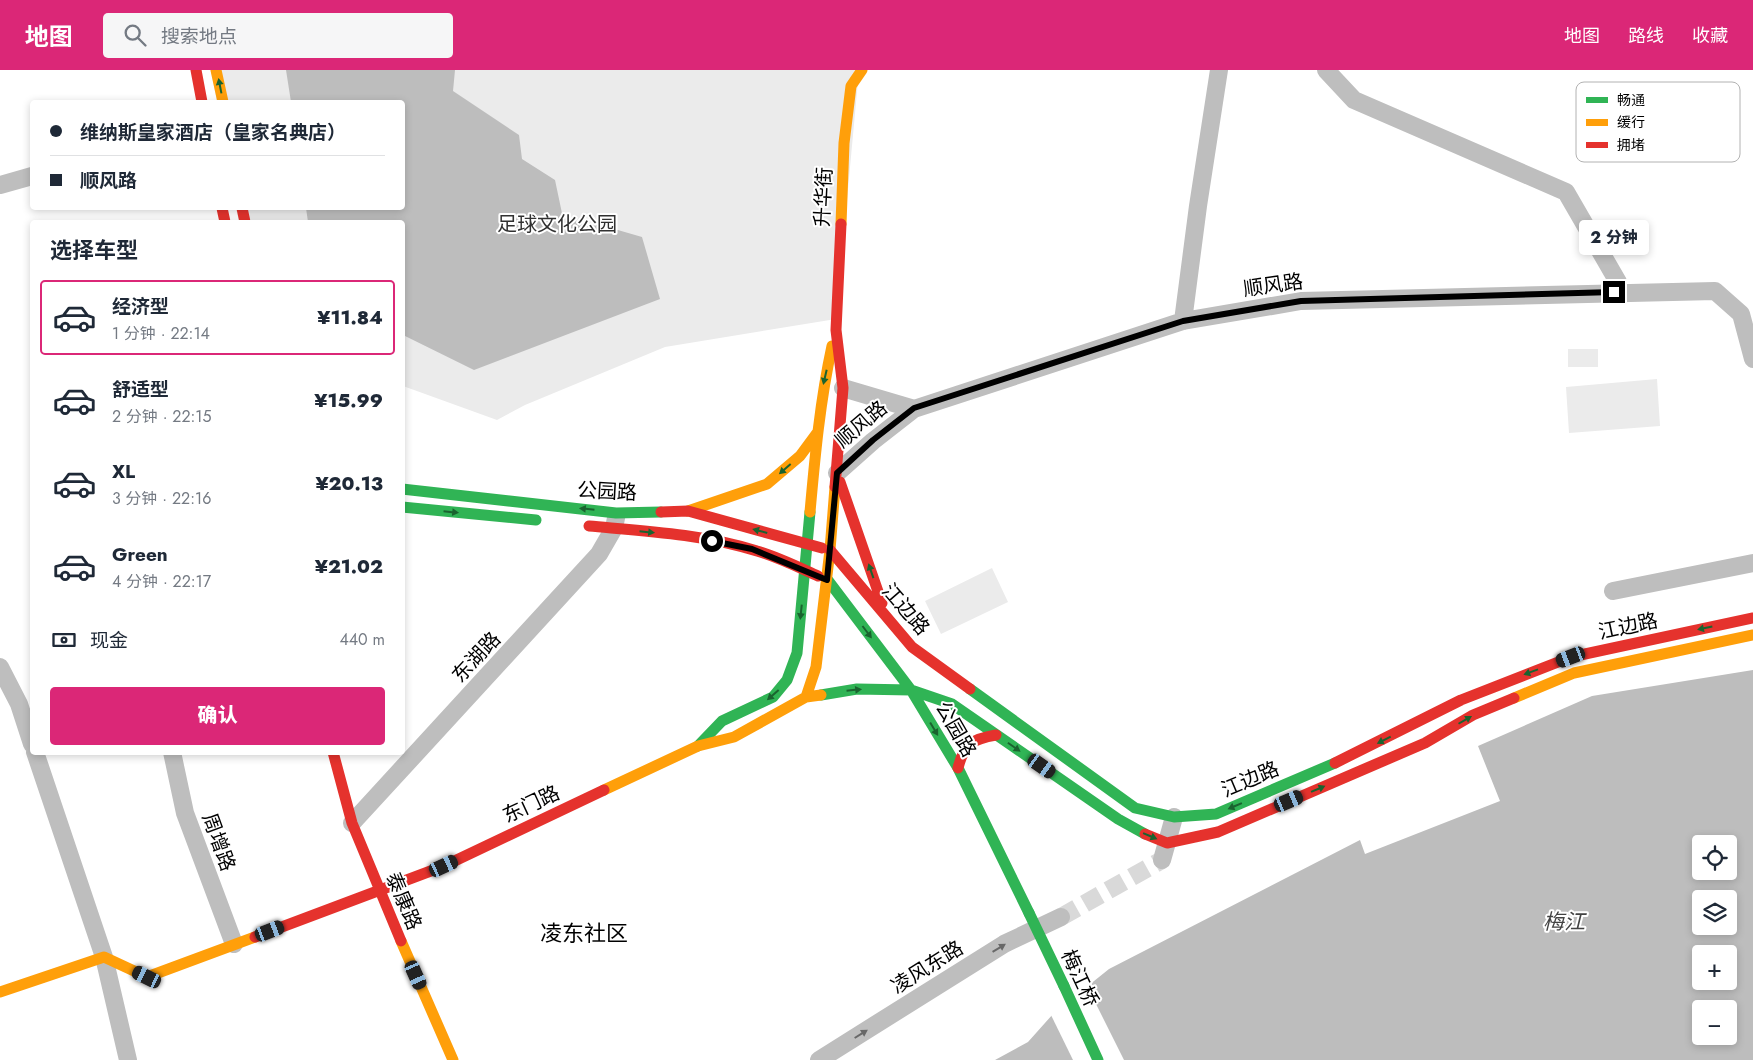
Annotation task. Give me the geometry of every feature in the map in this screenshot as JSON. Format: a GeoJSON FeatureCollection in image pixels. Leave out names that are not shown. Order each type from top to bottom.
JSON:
{"type":"FeatureCollection","features":[{"type":"Feature","properties":{"kind":"main road"},"geometry":{"type":"LineString","coordinates":[[196,70],[202,100]]}},
{"type":"Feature","properties":{"kind":"main road"},"geometry":{"type":"LineString","coordinates":[[216,70],[223,100]]}},
{"type":"Feature","properties":{"kind":"main road","name":"升华街"},"geometry":{"type":"LineString","coordinates":[[827,580],[843,388],[836,330],[844,143],[850,86],[862,70]]}},
{"type":"Feature","properties":{"kind":"main road","name":"升华街"},"geometry":{"type":"LineString","coordinates":[[805,570],[817,432],[823,388],[836,330]]}},
{"type":"Feature","properties":{"kind":"main road"},"geometry":{"type":"LineString","coordinates":[[688,511],[767,484],[800,456],[817,432]]}},
{"type":"Feature","properties":{"kind":"main road"},"geometry":{"type":"LineString","coordinates":[[837,473],[887,617]]}},
{"type":"Feature","properties":{"kind":"main road","name":"公园路"},"geometry":{"type":"LineString","coordinates":[[405,489],[615,520],[752,549],[827,580],[911,690],[958,768],[1029,913]]}},
{"type":"Feature","properties":{"kind":"main road"},"geometry":{"type":"LineString","coordinates":[[405,507],[547,522]]}},
{"type":"Feature","properties":{"kind":"main road","name":"公园路"},"geometry":{"type":"LineString","coordinates":[[576,524],[688,511],[830,550]]}},
{"type":"Feature","properties":{"kind":"main road","name":"江边路"},"geometry":{"type":"LineString","coordinates":[[830,550],[912,647],[1135,808],[1174,817],[1216,814],[1354,755],[1461,700],[1571,657],[1753,618]]}},
{"type":"Feature","properties":{"kind":"main road","name":"东门路"},"geometry":{"type":"LineString","coordinates":[[698,746],[722,721],[773,698],[787,680],[797,653],[805,570]]}},
{"type":"Feature","properties":{"kind":"main road"},"geometry":{"type":"LineString","coordinates":[[827,580],[816,667],[806,697],[857,690],[911,690],[952,704],[1136,830],[1164,852]]}},
{"type":"Feature","properties":{"kind":"main road","name":"江边路"},"geometry":{"type":"LineString","coordinates":[[1164,852],[1218,832],[1425,743],[1473,715],[1574,674],[1753,635]]}},
{"type":"Feature","properties":{"kind":"main road","name":"东门路"},"geometry":{"type":"LineString","coordinates":[[104,956],[147,977],[444,866],[698,746],[734,737],[806,697]]}},
{"type":"Feature","properties":{"kind":"main road"},"geometry":{"type":"LineString","coordinates":[[958,768],[961,753],[970,743],[981,737],[996,735]]}},
{"type":"Feature","properties":{"kind":"main road","name":"泰康路"},"geometry":{"type":"LineString","coordinates":[[334,755],[352,823],[453,1060]]}},
{"type":"Feature","properties":{"kind":"main road","name":"梅江桥"},"geometry":{"type":"LineString","coordinates":[[1029,913],[1098,1060]]}},
{"type":"Feature","properties":{"kind":"main road"},"geometry":{"type":"LineString","coordinates":[[0,992],[60,973],[104,956]]}},
{"type":"Feature","properties":{"kind":"street"},"geometry":{"type":"LineString","coordinates":[[1183,321],[1219,70]]}},
{"type":"Feature","properties":{"kind":"street"},"geometry":{"type":"LineString","coordinates":[[1326,70],[1354,100],[1566,192],[1618,282]]}},
{"type":"Feature","properties":{"kind":"street"},"geometry":{"type":"LineString","coordinates":[[0,185],[30,177]]}},
{"type":"Feature","properties":{"kind":"street","name":"顺风路"},"geometry":{"type":"LineString","coordinates":[[837,473],[873,440],[914,408],[1183,321],[1301,301],[1715,291],[1741,314],[1753,359]]}},
{"type":"Feature","properties":{"kind":"street","name":"顺风路"},"geometry":{"type":"LineString","coordinates":[[843,388],[914,408]]}},
{"type":"Feature","properties":{"kind":"street","name":"东湖路"},"geometry":{"type":"LineString","coordinates":[[352,823],[599,554],[615,520]]}},
{"type":"Feature","properties":{"kind":"street"},"geometry":{"type":"LineString","coordinates":[[1613,591],[1753,564]]}},
{"type":"Feature","properties":{"kind":"street"},"geometry":{"type":"LineString","coordinates":[[0,667],[19,704],[30,738]]}},
{"type":"Feature","properties":{"kind":"street"},"geometry":{"type":"LineString","coordinates":[[36,755],[104,956],[128,1060]]}},
{"type":"Feature","properties":{"kind":"street","name":"周增路"},"geometry":{"type":"LineString","coordinates":[[173,755],[185,813],[234,944]]}},
{"type":"Feature","properties":{"kind":"street"},"geometry":{"type":"LineString","coordinates":[[1164,852],[1174,817]]}},
{"type":"Feature","properties":{"kind":"street","name":"凌风东路"},"geometry":{"type":"LineString","coordinates":[[820,1060],[1004,944],[1061,917]]}},
{"type":"Feature","properties":{"kind":"green space","name":"足球文化公园"},"geometry":{"type":"Polygon","coordinates":[[[211,70],[859,70],[836,319],[665,347],[525,405],[497,420],[405,387],[405,220],[239,220],[236,210],[405,210],[405,100],[217,100],[211,70]]]}},
{"type":"Feature","properties":{"kind":"green space"},"geometry":{"type":"Polygon","coordinates":[[[1568,349],[1598,349],[1598,367],[1568,367],[1568,349]]]}},
{"type":"Feature","properties":{"kind":"green space"},"geometry":{"type":"Polygon","coordinates":[[[1657,379],[1660,426],[1569,433],[1566,387],[1657,379]]]}},
{"type":"Feature","properties":{"kind":"green space"},"geometry":{"type":"Polygon","coordinates":[[[992,568],[1008,602],[941,634],[925,601],[992,568]]]}},
{"type":"Feature","properties":{"kind":"water"},"geometry":{"type":"Polygon","coordinates":[[[286,70],[455,70],[453,91],[519,135],[522,159],[555,180],[563,218],[604,226],[642,237],[660,299],[474,370],[405,336],[405,220],[308,220],[306,210],[405,210],[405,100],[291,100],[286,70]]]}},
{"type":"Feature","properties":{"kind":"water","name":"梅江"},"geometry":{"type":"Polygon","coordinates":[[[1753,670],[1753,1060],[995,1060],[1028,1042],[1053,1014],[1109,969],[1360,840],[1365,854],[1500,801],[1478,746],[1592,696],[1753,670]]]}},
{"type":"Feature","properties":{"kind":"pier"},"geometry":{"type":"Polygon","coordinates":[[[1086,984],[1124,1060],[1073,1060],[1050,1013],[1086,984]]]}},
{"type":"Feature","properties":{"kind":"tunnel"},"geometry":{"type":"LineString","coordinates":[[1061,917],[1162,860]]}},
{"type":"Feature","properties":{"kind":"traffic: fast"},"geometry":{"type":"LineString","coordinates":[[405,489],[616,513],[661,512]]}},
{"type":"Feature","properties":{"kind":"traffic: fast"},"geometry":{"type":"LineString","coordinates":[[405,507],[536,520]]}},
{"type":"Feature","properties":{"kind":"traffic: fast"},"geometry":{"type":"LineString","coordinates":[[698,746],[722,721],[773,697],[787,680],[797,653],[810,512]]}},
{"type":"Feature","properties":{"kind":"traffic: fast"},"geometry":{"type":"LineString","coordinates":[[827,579],[911,690],[958,768],[1029,913]]}},
{"type":"Feature","properties":{"kind":"traffic: fast"},"geometry":{"type":"LineString","coordinates":[[821,695],[857,689],[911,690],[952,704],[1118,819],[1145,834]]}},
{"type":"Feature","properties":{"kind":"traffic: fast"},"geometry":{"type":"LineString","coordinates":[[970,689],[1135,808],[1174,817],[1216,814],[1335,763]]}},
{"type":"Feature","properties":{"kind":"traffic: fast"},"geometry":{"type":"LineString","coordinates":[[1029,913],[1064,986]]}},
{"type":"Feature","properties":{"kind":"traffic: fast"},"geometry":{"type":"LineString","coordinates":[[1064,986],[1098,1060]]}},
{"type":"Feature","properties":{"kind":"traffic: slow"},"geometry":{"type":"LineString","coordinates":[[216,70],[223,100]]}},
{"type":"Feature","properties":{"kind":"traffic: slow"},"geometry":{"type":"LineString","coordinates":[[841,224],[844,143],[851,86],[862,70]]}},
{"type":"Feature","properties":{"kind":"traffic: slow"},"geometry":{"type":"LineString","coordinates":[[810,512],[821,408],[832,346]]}},
{"type":"Feature","properties":{"kind":"traffic: slow"},"geometry":{"type":"LineString","coordinates":[[688,511],[767,484],[800,456],[817,433]]}},
{"type":"Feature","properties":{"kind":"traffic: slow"},"geometry":{"type":"LineString","coordinates":[[806,697],[816,667],[830,550],[835,487]]}},
{"type":"Feature","properties":{"kind":"traffic: slow"},"geometry":{"type":"LineString","coordinates":[[1514,698],[1574,673],[1753,635]]}},
{"type":"Feature","properties":{"kind":"traffic: slow"},"geometry":{"type":"LineString","coordinates":[[604,790],[698,746],[734,737],[806,697],[821,695]]}},
{"type":"Feature","properties":{"kind":"traffic: slow"},"geometry":{"type":"LineString","coordinates":[[0,992],[104,957],[147,977],[255,937]]}},
{"type":"Feature","properties":{"kind":"traffic: slow"},"geometry":{"type":"LineString","coordinates":[[401,941],[453,1060]]}},
{"type":"Feature","properties":{"kind":"traffic: jam"},"geometry":{"type":"LineString","coordinates":[[196,70],[202,100]]}},
{"type":"Feature","properties":{"kind":"traffic: jam"},"geometry":{"type":"LineString","coordinates":[[222,210],[225,220]]}},
{"type":"Feature","properties":{"kind":"traffic: jam"},"geometry":{"type":"LineString","coordinates":[[242,210],[245,220]]}},
{"type":"Feature","properties":{"kind":"traffic: jam"},"geometry":{"type":"LineString","coordinates":[[835,487],[843,388],[836,330],[841,224]]}},
{"type":"Feature","properties":{"kind":"traffic: jam"},"geometry":{"type":"LineString","coordinates":[[840,482],[882,603]]}},
{"type":"Feature","properties":{"kind":"traffic: jam"},"geometry":{"type":"LineString","coordinates":[[661,512],[688,511],[822,548]]}},
{"type":"Feature","properties":{"kind":"traffic: jam"},"geometry":{"type":"LineString","coordinates":[[589,526],[674,534],[737,545],[765,553],[818,576]]}},
{"type":"Feature","properties":{"kind":"traffic: jam"},"geometry":{"type":"LineString","coordinates":[[830,550],[912,647],[970,689]]}},
{"type":"Feature","properties":{"kind":"traffic: jam"},"geometry":{"type":"LineString","coordinates":[[1335,763],[1461,700],[1571,657],[1753,618]]}},
{"type":"Feature","properties":{"kind":"traffic: jam"},"geometry":{"type":"LineString","coordinates":[[1145,834],[1167,843],[1218,832],[1425,743],[1473,715],[1514,698]]}},
{"type":"Feature","properties":{"kind":"traffic: jam"},"geometry":{"type":"LineString","coordinates":[[958,768],[963,753],[970,744],[981,738],[996,735]]}},
{"type":"Feature","properties":{"kind":"traffic: jam"},"geometry":{"type":"LineString","coordinates":[[334,755],[352,823],[401,941]]}},
{"type":"Feature","properties":{"kind":"traffic: jam"},"geometry":{"type":"LineString","coordinates":[[255,937],[444,866],[604,790]]}},
{"type":"Feature","properties":{"kind":"district","name":"凌东社区"},"geometry":{"type":"Point","coordinates":[584,933]}},
{"type":"Feature","properties":{"kind":"route"},"geometry":{"type":"LineString","coordinates":[[712,541],[752,549],[827,580],[837,473],[873,440],[914,408],[1183,321],[1301,301],[1614,292]]}}]}
